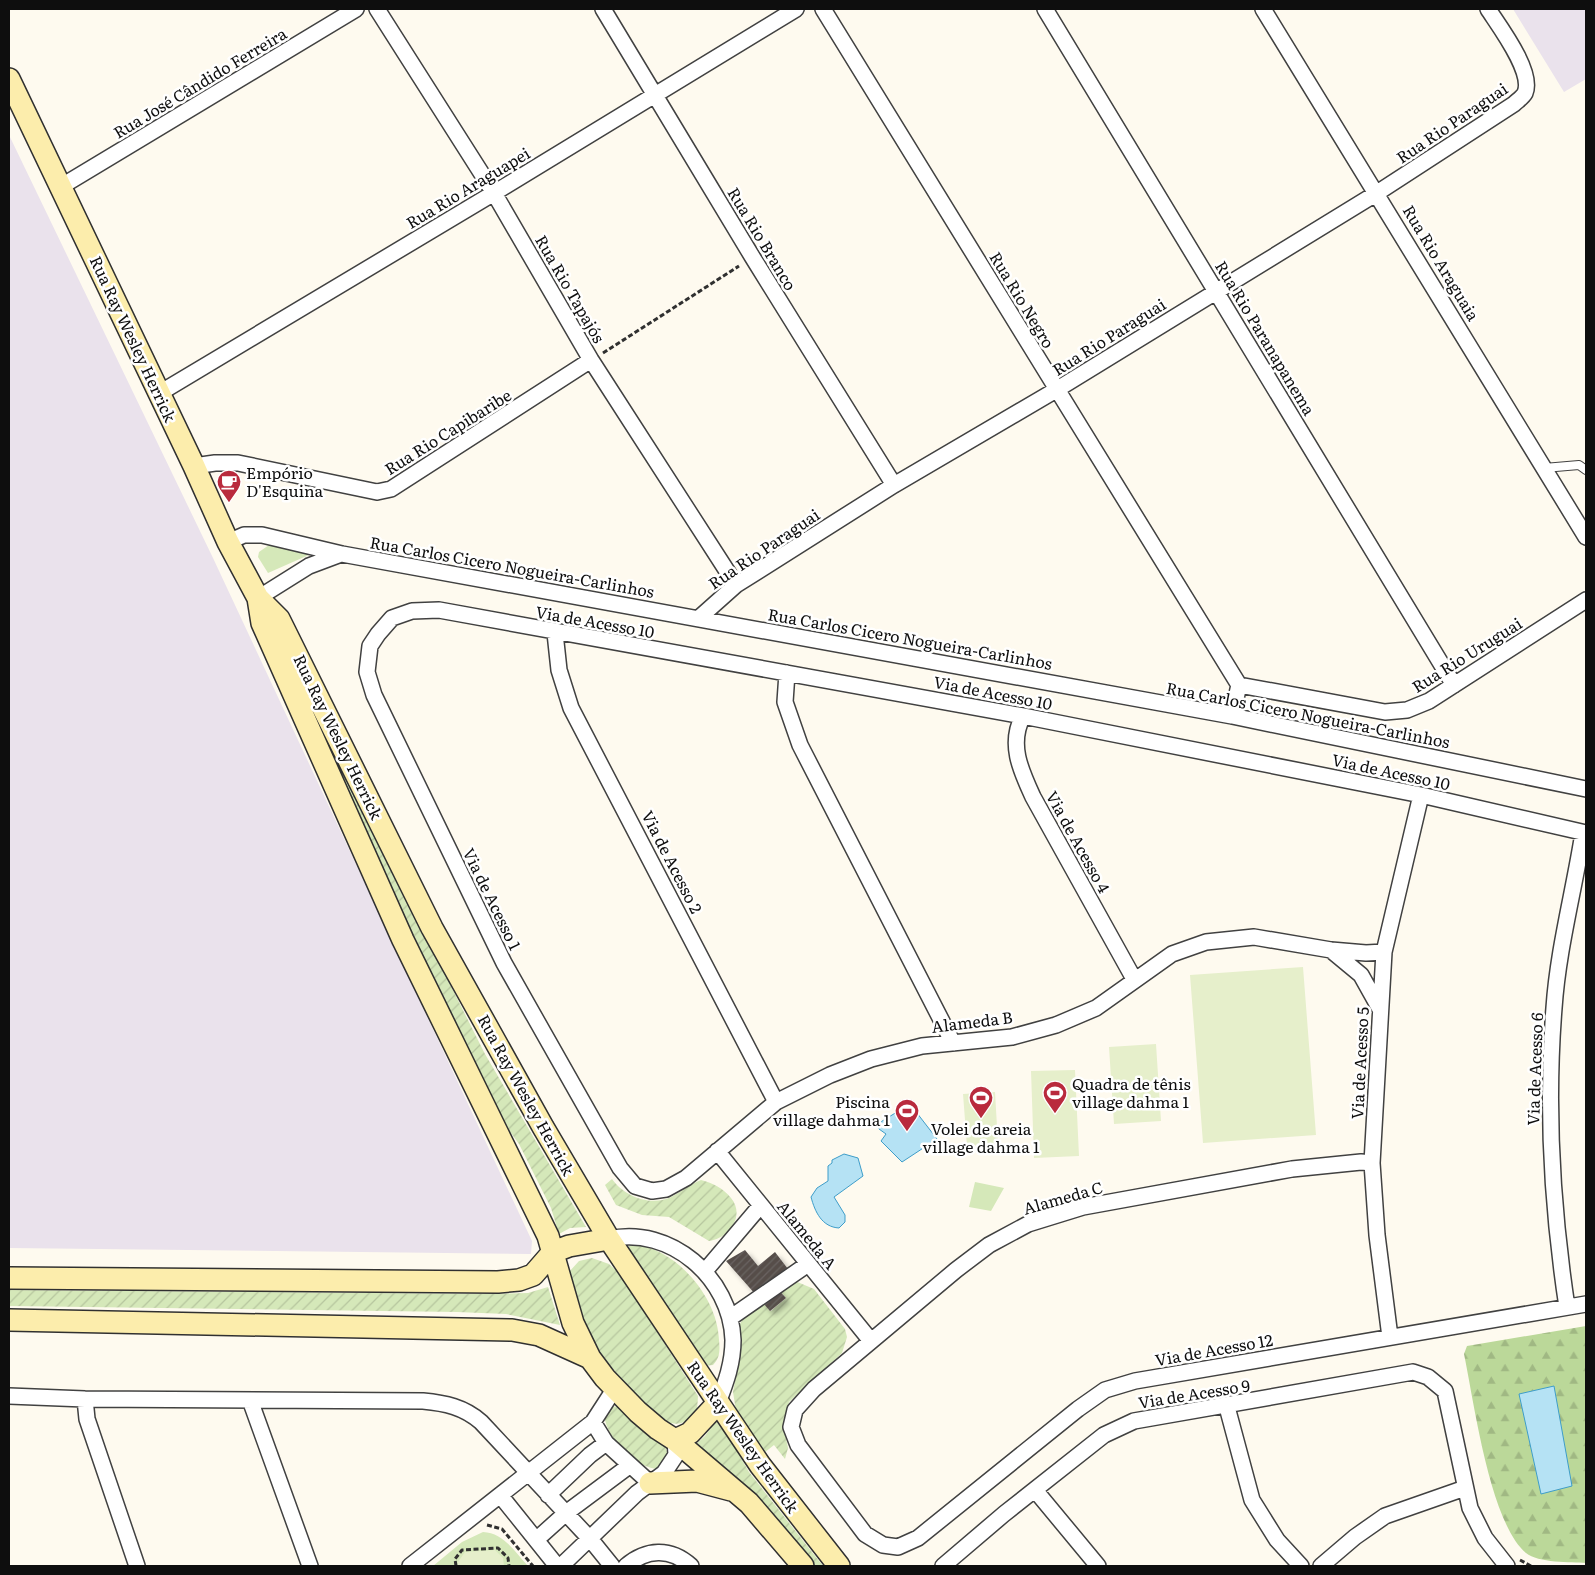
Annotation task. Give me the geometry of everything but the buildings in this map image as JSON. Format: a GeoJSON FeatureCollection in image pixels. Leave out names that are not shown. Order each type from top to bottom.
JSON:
{"type":"FeatureCollection","features":[{"type":"Feature","properties":{"kind":"street","name":"Rua José Cândido Ferreira"},"geometry":{"type":"LineString","coordinates":[[62,186],[356,9]]}},
{"type":"Feature","properties":{"kind":"street","name":"Rua Rio Tapajós"},"geometry":{"type":"LineString","coordinates":[[377,9],[494,193],[592,360],[736,585]]}},
{"type":"Feature","properties":{"kind":"street","name":"Rua Rio Branco"},"geometry":{"type":"LineString","coordinates":[[603,9],[753,258],[894,485]]}},
{"type":"Feature","properties":{"kind":"street","name":"Rua Rio Araguapei"},"geometry":{"type":"LineString","coordinates":[[158,394],[494,193],[796,9]]}},
{"type":"Feature","properties":{"kind":"street","name":"Rua Rio Negro"},"geometry":{"type":"LineString","coordinates":[[823,9],[1239,685]]}},
{"type":"Feature","properties":{"kind":"street","name":"Rua Rio Paranapanema"},"geometry":{"type":"LineString","coordinates":[[1045,9],[1454,685]]}},
{"type":"Feature","properties":{"kind":"street","name":"Rua Rio Araguaia"},"geometry":{"type":"LineString","coordinates":[[1263,9],[1378,193],[1586,538]]}},
{"type":"Feature","properties":{"kind":"street","name":"Rua Rio Paraguai"},"geometry":{"type":"LineString","coordinates":[[699,618],[736,585],[894,485],[1056,390],[1378,193],[1514,104],[1525,93],[1526,78],[1513,50],[1488,9]]}},
{"type":"Feature","properties":{"kind":"street","name":"Rua Ray Wesley Herrick"},"geometry":{"type":"LineString","coordinates":[[9,79],[62,186],[228,542],[258,598],[279,619],[432,928],[543,1127],[608,1239],[764,1471],[840,1566]]}},
{"type":"Feature","properties":{"kind":"street","name":"Rua Rio Capibaribe"},"geometry":{"type":"LineString","coordinates":[[194,466],[215,462],[238,463],[377,492],[391,489],[592,360]]}},
{"type":"Feature","properties":{"kind":"street","name":"Rua Carlos Cicero Nogueira-Carlinhos"},"geometry":{"type":"LineString","coordinates":[[228,542],[244,535],[262,535],[342,554],[1232,716],[1586,790]]}},
{"type":"Feature","properties":{"kind":"street"},"geometry":{"type":"LineString","coordinates":[[258,598],[309,566],[342,554]]}},
{"type":"Feature","properties":{"kind":"street","name":"Rua Ray Wesley Herrick"},"geometry":{"type":"LineString","coordinates":[[258,598],[262,623],[403,940],[548,1236],[573,1323],[590,1358],[638,1412],[749,1503],[803,1566]]}},
{"type":"Feature","properties":{"kind":"street","name":"Rua Rio Uruguai"},"geometry":{"type":"LineString","coordinates":[[1239,685],[1385,712],[1407,710],[1422,704],[1454,685],[1586,600]]}},
{"type":"Feature","properties":{"kind":"street","name":"Via de Acesso 10"},"geometry":{"type":"LineString","coordinates":[[392,618],[412,611],[438,610],[555,633],[1023,716],[1421,795],[1585,833]]}},
{"type":"Feature","properties":{"kind":"street","name":"Via de Acesso 1"},"geometry":{"type":"LineString","coordinates":[[392,618],[370,646],[367,672],[374,695],[504,962],[620,1168],[635,1186]]}},
{"type":"Feature","properties":{"kind":"street","name":"Via de Acesso 2"},"geometry":{"type":"LineString","coordinates":[[555,633],[559,670],[571,708],[776,1102]]}},
{"type":"Feature","properties":{"kind":"street"},"geometry":{"type":"LineString","coordinates":[[786,673],[784,702],[800,745],[953,1043]]}},
{"type":"Feature","properties":{"kind":"street"},"geometry":{"type":"LineString","coordinates":[[1232,716],[1239,685]]}},
{"type":"Feature","properties":{"kind":"street","name":"Via de Acesso 4"},"geometry":{"type":"LineString","coordinates":[[1023,716],[1017,727],[1015,738],[1019,767],[1033,797],[1134,979]]}},
{"type":"Feature","properties":{"kind":"street","name":"Via de Acesso 5"},"geometry":{"type":"LineString","coordinates":[[1390,1337],[1377,1235],[1372,1163],[1384,952],[1421,795]]}},
{"type":"Feature","properties":{"kind":"street","name":"Via de Acesso 6"},"geometry":{"type":"LineString","coordinates":[[1567,1307],[1554,1212],[1550,1119],[1554,1007],[1567,918],[1585,833]]}},
{"type":"Feature","properties":{"kind":"street","name":"Alameda B"},"geometry":{"type":"LineString","coordinates":[[635,1186],[652,1192],[666,1189],[686,1178],[776,1102],[830,1075],[871,1059],[922,1046],[1012,1036],[1056,1025],[1096,1008],[1134,979],[1172,954],[1206,942],[1254,937],[1331,950],[1366,953],[1384,952]]}},
{"type":"Feature","properties":{"kind":"street","name":"Alameda B"},"geometry":{"type":"LineString","coordinates":[[1331,950],[1362,974],[1381,1012]]}},
{"type":"Feature","properties":{"kind":"street","name":"Alameda A"},"geometry":{"type":"LineString","coordinates":[[717,1151],[871,1341]]}},
{"type":"Feature","properties":{"kind":"street","name":"Alameda C"},"geometry":{"type":"LineString","coordinates":[[795,1410],[814,1389],[989,1245],[1028,1224],[1084,1207],[1273,1173],[1361,1162],[1372,1163]]}},
{"type":"Feature","properties":{"kind":"street"},"geometry":{"type":"LineString","coordinates":[[705,1271],[761,1205]]}},
{"type":"Feature","properties":{"kind":"street"},"geometry":{"type":"LineString","coordinates":[[9,1278],[498,1282],[519,1280],[533,1275],[553,1252],[569,1246],[625,1235],[660,1242],[684,1254],[705,1271],[724,1301],[730,1318],[733,1339],[732,1360],[718,1403],[690,1432],[674,1440],[674,1460],[664,1472],[591,1540],[559,1566],[500,1495]]}},
{"type":"Feature","properties":{"kind":"street"},"geometry":{"type":"LineString","coordinates":[[730,1318],[808,1264]]}},
{"type":"Feature","properties":{"kind":"street","name":"Via de Acesso 12"},"geometry":{"type":"LineString","coordinates":[[795,1410],[791,1426],[798,1445],[865,1534],[883,1545],[898,1547],[918,1538],[1078,1409],[1105,1390],[1135,1381],[1586,1304]]}},
{"type":"Feature","properties":{"kind":"street"},"geometry":{"type":"LineString","coordinates":[[9,1320],[512,1330],[539,1336],[590,1358]]}},
{"type":"Feature","properties":{"kind":"street","name":"Via de Acesso 9"},"geometry":{"type":"LineString","coordinates":[[943,1566],[1104,1435],[1134,1421],[1227,1407],[1413,1372],[1436,1382],[1445,1392],[1450,1408],[1465,1488]]}},
{"type":"Feature","properties":{"kind":"street"},"geometry":{"type":"LineString","coordinates":[[410,1566],[593,1422],[615,1388]]}},
{"type":"Feature","properties":{"kind":"street"},"geometry":{"type":"LineString","coordinates":[[9,1396],[85,1399],[423,1401],[452,1405],[471,1413],[482,1422],[548,1496],[591,1540],[612,1566]]}},
{"type":"Feature","properties":{"kind":"street"},"geometry":{"type":"LineString","coordinates":[[85,1399],[87,1419],[137,1566]]}},
{"type":"Feature","properties":{"kind":"street"},"geometry":{"type":"LineString","coordinates":[[250,1400],[310,1566]]}},
{"type":"Feature","properties":{"kind":"street"},"geometry":{"type":"LineString","coordinates":[[1227,1407],[1252,1500],[1277,1540],[1301,1566]]}},
{"type":"Feature","properties":{"kind":"street"},"geometry":{"type":"LineString","coordinates":[[593,1422],[606,1443],[650,1484],[697,1481],[728,1488],[749,1503]]}},
{"type":"Feature","properties":{"kind":"street"},"geometry":{"type":"LineString","coordinates":[[548,1496],[590,1455],[606,1443]]}},
{"type":"Feature","properties":{"kind":"street"},"geometry":{"type":"LineString","coordinates":[[536,1540],[566,1513],[629,1466]]}},
{"type":"Feature","properties":{"kind":"street"},"geometry":{"type":"LineString","coordinates":[[1321,1566],[1355,1537],[1385,1516],[1418,1502],[1465,1488],[1470,1508],[1485,1538],[1507,1566]]}},
{"type":"Feature","properties":{"kind":"street"},"geometry":{"type":"LineString","coordinates":[[1035,1490],[1098,1566]]}},
{"type":"Feature","properties":{"kind":"street"},"geometry":{"type":"LineString","coordinates":[[626,1566],[638,1556],[653,1552],[666,1553],[680,1558],[691,1566]]}},
{"type":"Feature","properties":{"kind":"lane"},"geometry":{"type":"LineString","coordinates":[[1544,468],[1579,465],[1586,470]]}},
{"type":"Feature","properties":{"kind":"path"},"geometry":{"type":"LineString","coordinates":[[592,360],[753,258]]}},
{"type":"Feature","properties":{"kind":"path"},"geometry":{"type":"LineString","coordinates":[[479,1525],[502,1529],[533,1566]]}},
{"type":"Feature","properties":{"kind":"path"},"geometry":{"type":"LineString","coordinates":[[456,1566],[455,1559],[462,1550],[498,1548],[508,1558],[509,1566]]}},
{"type":"Feature","properties":{"kind":"shaded area"},"geometry":{"type":"Polygon","coordinates":[[[1513,9],[1586,9],[1586,79],[1564,92],[1513,9]]]}},
{"type":"Feature","properties":{"kind":"shaded area"},"geometry":{"type":"Polygon","coordinates":[[[9,135],[213,558],[532,1241],[531,1254],[9,1248],[9,135]]]}},
{"type":"Feature","properties":{"kind":"green space"},"geometry":{"type":"Polygon","coordinates":[[[269,545],[309,551],[311,554],[268,573],[258,557],[259,552],[269,545]]]}},
{"type":"Feature","properties":{"kind":"green space"},"geometry":{"type":"Polygon","coordinates":[[[319,723],[485,1054],[586,1227],[570,1228],[559,1234],[551,1208],[519,1144],[495,1111],[418,947],[319,723]]]}},
{"type":"Feature","properties":{"kind":"green space"},"geometry":{"type":"Polygon","coordinates":[[[1303,967],[1316,1135],[1203,1143],[1190,975],[1303,967]]]}},
{"type":"Feature","properties":{"kind":"green space"},"geometry":{"type":"Polygon","coordinates":[[[1156,1044],[1161,1121],[1114,1124],[1109,1047],[1156,1044]]]}},
{"type":"Feature","properties":{"kind":"green space","name":"Quadra de tênis village dahma 1"},"geometry":{"type":"Polygon","coordinates":[[[1075,1070],[1079,1156],[1034,1158],[1031,1071],[1075,1070]]]}},
{"type":"Feature","properties":{"kind":"green space","name":"Volei de areia village dahma 1"},"geometry":{"type":"Polygon","coordinates":[[[995,1092],[998,1144],[967,1146],[963,1094],[995,1092]]]}},
{"type":"Feature","properties":{"kind":"green space"},"geometry":{"type":"Polygon","coordinates":[[[612,1179],[630,1195],[655,1201],[671,1197],[701,1180],[705,1181],[714,1184],[728,1194],[735,1205],[736,1219],[733,1226],[723,1236],[709,1241],[669,1217],[642,1215],[616,1205],[605,1185],[612,1179]]]}},
{"type":"Feature","properties":{"kind":"green space"},"geometry":{"type":"Polygon","coordinates":[[[975,1182],[1004,1188],[991,1211],[969,1207],[975,1182]]]}},
{"type":"Feature","properties":{"kind":"green space"},"geometry":{"type":"Polygon","coordinates":[[[634,1244],[650,1248],[680,1265],[703,1292],[717,1324],[719,1350],[717,1360],[713,1365],[704,1366],[628,1251],[629,1246],[634,1244]]]}},
{"type":"Feature","properties":{"kind":"green space"},"geometry":{"type":"Polygon","coordinates":[[[592,1258],[609,1264],[620,1274],[698,1396],[697,1411],[686,1421],[679,1424],[671,1423],[660,1418],[647,1407],[618,1376],[583,1326],[575,1309],[569,1272],[579,1261],[592,1258]]]}},
{"type":"Feature","properties":{"kind":"green space"},"geometry":{"type":"Polygon","coordinates":[[[795,1281],[814,1289],[845,1329],[847,1337],[842,1353],[789,1402],[784,1428],[788,1448],[785,1459],[774,1445],[764,1453],[736,1411],[733,1392],[740,1354],[740,1324],[744,1317],[762,1302],[771,1311],[786,1298],[778,1289],[795,1281]]]}},
{"type":"Feature","properties":{"kind":"green space"},"geometry":{"type":"Polygon","coordinates":[[[548,1287],[560,1325],[506,1314],[457,1312],[9,1306],[9,1290],[482,1294],[528,1293],[548,1287]]]}},
{"type":"Feature","properties":{"kind":"green space"},"geometry":{"type":"Polygon","coordinates":[[[1586,1326],[1586,1563],[1538,1559],[1526,1553],[1513,1538],[1493,1490],[1485,1460],[1464,1354],[1467,1346],[1586,1326]]]}},
{"type":"Feature","properties":{"kind":"green space"},"geometry":{"type":"Polygon","coordinates":[[[617,1406],[665,1446],[669,1458],[660,1469],[641,1464],[616,1443],[610,1434],[604,1415],[612,1407],[617,1406]]]}},
{"type":"Feature","properties":{"kind":"green space"},"geometry":{"type":"Polygon","coordinates":[[[716,1421],[730,1439],[749,1472],[823,1566],[815,1566],[746,1488],[696,1444],[705,1436],[716,1421]]]}},
{"type":"Feature","properties":{"kind":"green space"},"geometry":{"type":"Polygon","coordinates":[[[483,1532],[490,1533],[503,1540],[514,1549],[528,1566],[433,1566],[462,1542],[483,1532]]]}},
{"type":"Feature","properties":{"kind":"green space"},"geometry":{"type":"Polygon","coordinates":[[[495,1550],[503,1558],[504,1566],[458,1566],[458,1562],[465,1552],[495,1550]]]}},
{"type":"Feature","properties":{"kind":"water","name":"Piscina village dahma 1"},"geometry":{"type":"Polygon","coordinates":[[[910,1104],[937,1139],[902,1162],[881,1141],[886,1134],[879,1129],[879,1123],[910,1104]]]}},
{"type":"Feature","properties":{"kind":"water"},"geometry":{"type":"Polygon","coordinates":[[[844,1154],[858,1158],[863,1176],[834,1197],[845,1215],[845,1222],[839,1228],[828,1225],[820,1218],[811,1197],[817,1188],[828,1181],[828,1166],[832,1163],[832,1160],[844,1154]]]}},
{"type":"Feature","properties":{"kind":"water"},"geometry":{"type":"Polygon","coordinates":[[[1554,1386],[1572,1486],[1541,1494],[1519,1394],[1554,1386]]]}},
{"type":"Feature","properties":{"kind":"place","name":"Empório D'Esquina"},"geometry":{"type":"Point","coordinates":[229,503]}},
{"type":"Feature","properties":{"kind":"place","name":"Quadra de tênis village dahma 1"},"geometry":{"type":"Point","coordinates":[1055,1114]}},
{"type":"Feature","properties":{"kind":"place","name":"Volei de areia village dahma 1"},"geometry":{"type":"Point","coordinates":[981,1119]}},
{"type":"Feature","properties":{"kind":"place","name":"Piscina village dahma 1"},"geometry":{"type":"Point","coordinates":[907,1132]}}]}
